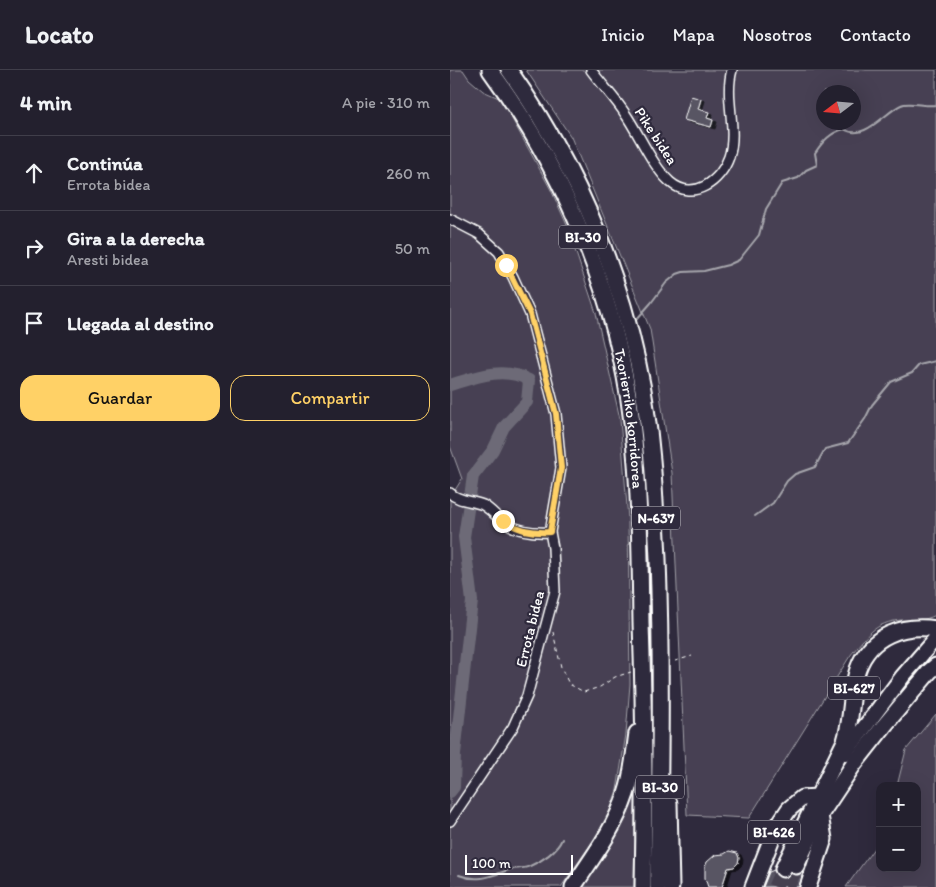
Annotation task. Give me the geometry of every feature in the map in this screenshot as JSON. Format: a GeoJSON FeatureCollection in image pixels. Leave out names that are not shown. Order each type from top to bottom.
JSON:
{"type":"FeatureCollection","features":[{"type":"Feature","properties":{"kind":"highway","name":"Txorierriko korridorea"},"geometry":{"type":"LineString","coordinates":[[490,70],[527,126],[568,203],[591,259],[617,343],[630,414],[638,488],[645,776],[643,887]]}},
{"type":"Feature","properties":{"kind":"highway","name":"Txorierriko korridorea"},"geometry":{"type":"LineString","coordinates":[[509,70],[541,118],[566,163],[586,204],[606,253],[632,339],[647,420],[655,504],[660,617],[661,687],[658,887]]}},
{"type":"Feature","properties":{"kind":"highway","name":"BI-627"},"geometry":{"type":"LineString","coordinates":[[816,797],[845,741],[850,726],[857,669],[865,654],[875,642],[898,629],[936,629]]}},
{"type":"Feature","properties":{"kind":"highway","name":"BI-626"},"geometry":{"type":"LineString","coordinates":[[845,753],[820,815],[790,867],[816,797],[845,753],[902,676],[932,642]]}},
{"type":"Feature","properties":{"kind":"highway","name":"BI-627"},"geometry":{"type":"LineString","coordinates":[[820,815],[854,764],[936,666]]}},
{"type":"Feature","properties":{"kind":"highway"},"geometry":{"type":"LineString","coordinates":[[661,687],[668,746],[671,887]]}},
{"type":"Feature","properties":{"kind":"highway"},"geometry":{"type":"LineString","coordinates":[[574,887],[606,838],[624,800],[643,705]]}},
{"type":"Feature","properties":{"kind":"highway","name":"BI-626"},"geometry":{"type":"LineString","coordinates":[[753,887],[775,830],[782,818],[802,798],[816,797]]}},
{"type":"Feature","properties":{"kind":"highway","name":"BI-626"},"geometry":{"type":"LineString","coordinates":[[808,887],[824,839],[820,815]]}},
{"type":"Feature","properties":{"kind":"street","name":"Pike bidea"},"geometry":{"type":"LineString","coordinates":[[591,70],[625,113],[660,170],[670,182],[680,188],[696,190],[704,188],[718,177],[728,158],[732,132],[730,88],[732,70]]}},
{"type":"Feature","properties":{"kind":"street","name":"Errota bidea"},"geometry":{"type":"LineString","coordinates":[[450,219],[478,234],[499,252],[530,314],[556,414],[561,468],[550,532],[553,548],[554,591],[527,696],[513,727],[450,821]]}},
{"type":"Feature","properties":{"kind":"street"},"geometry":{"type":"LineString","coordinates":[[450,493],[458,499],[482,505],[503,521],[518,529],[534,533],[550,532]]}},
{"type":"Feature","properties":{"kind":"path"},"geometry":{"type":"LineString","coordinates":[[553,632],[561,666],[570,684],[584,692],[600,687],[615,677],[631,672]]}},
{"type":"Feature","properties":{"kind":"path"},"geometry":{"type":"LineString","coordinates":[[675,660],[692,656]]}},
{"type":"Feature","properties":{"kind":"shaded area"},"geometry":{"type":"Polygon","coordinates":[[[450,70],[463,70],[469,79],[483,91],[501,99],[551,190],[566,223],[596,313],[620,419],[628,519],[630,684],[626,734],[617,790],[609,813],[600,831],[561,887],[450,887],[450,498],[462,479],[450,446],[450,70]]]}},
{"type":"Feature","properties":{"kind":"shaded area"},"geometry":{"type":"Polygon","coordinates":[[[526,70],[936,70],[936,615],[923,619],[893,621],[878,627],[866,636],[850,656],[749,818],[687,815],[672,473],[650,329],[571,137],[526,70]]]}},
{"type":"Feature","properties":{"kind":"shaded area"},"geometry":{"type":"Polygon","coordinates":[[[936,714],[936,887],[846,887],[876,846],[876,872],[921,872],[921,782],[898,782],[906,750],[936,714]]]}},
{"type":"Feature","properties":{"kind":"shaded area"},"geometry":{"type":"Polygon","coordinates":[[[636,768],[634,887],[579,887],[636,768]]]}},
{"type":"Feature","properties":{"kind":"building"},"geometry":{"type":"Polygon","coordinates":[[[691,96],[701,99],[698,109],[709,112],[707,118],[713,120],[711,127],[684,120],[691,96]]]}},
{"type":"Feature","properties":{"kind":"building"},"geometry":{"type":"Polygon","coordinates":[[[729,851],[737,853],[738,863],[734,867],[728,868],[722,887],[708,887],[705,878],[707,862],[715,855],[724,854],[729,851]]]}},
{"type":"Feature","properties":{"kind":"building"},"geometry":{"type":"Polygon","coordinates":[[[774,870],[778,877],[783,878],[791,874],[797,875],[803,872],[799,887],[763,887],[769,872],[774,870]]]}},
{"type":"Feature","properties":{"kind":"waterway"},"geometry":{"type":"LineString","coordinates":[[636,320],[666,283],[677,274],[704,271],[739,260],[759,235],[766,209],[782,183],[798,178],[806,170],[817,165],[815,153],[831,135],[844,129],[851,132],[859,132],[874,125],[894,109],[904,104],[936,105]]}},
{"type":"Feature","properties":{"kind":"waterway"},"geometry":{"type":"LineString","coordinates":[[755,516],[773,503],[787,481],[795,474],[815,467],[825,449],[848,443],[865,419],[872,405],[891,382],[912,373],[919,365],[936,361]]}},
{"type":"Feature","properties":{"kind":"waterway"},"geometry":{"type":"LineString","coordinates":[[450,385],[480,376],[499,373],[519,376],[529,380],[527,402],[504,427],[493,450],[473,476],[464,537],[472,601],[455,754],[454,787],[450,792]]}},
{"type":"Feature","properties":{"kind":"waterway"},"geometry":{"type":"LineString","coordinates":[[459,875],[479,878],[492,876],[511,869],[528,867],[549,855],[557,848],[562,839]]}},
{"type":"Feature","properties":{"kind":"tunnel"},"geometry":{"type":"LineString","coordinates":[[787,887],[796,866]]}},
{"type":"Feature","properties":{"kind":"tunnel"},"geometry":{"type":"LineString","coordinates":[[775,887],[783,869]]}},
{"type":"Feature","properties":{"kind":"route"},"geometry":{"type":"LineString","coordinates":[[503,521],[518,529],[534,533],[550,532],[561,468],[556,414],[530,314],[506,265]]}}]}
